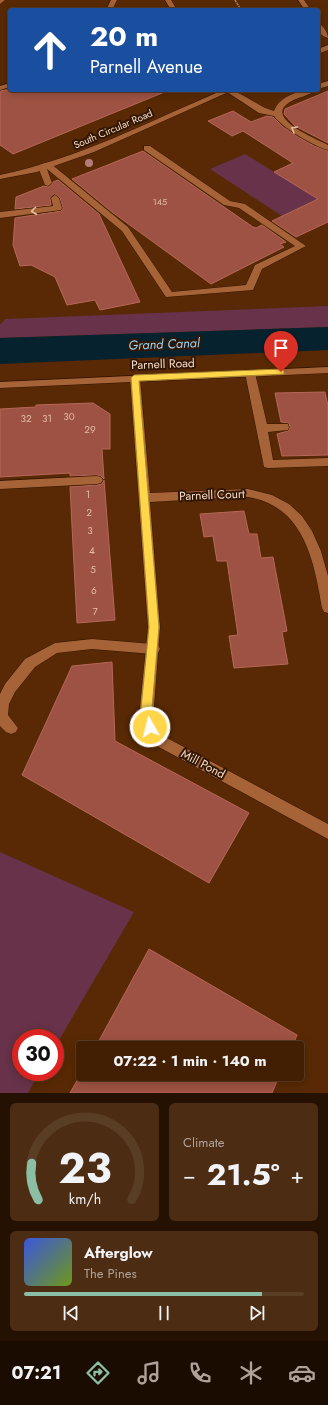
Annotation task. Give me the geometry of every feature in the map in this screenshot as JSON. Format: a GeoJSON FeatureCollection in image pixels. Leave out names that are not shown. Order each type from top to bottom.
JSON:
{"type":"FeatureCollection","features":[{"type":"Feature","properties":{"kind":"street"},"geometry":{"type":"LineString","coordinates":[[300,0],[306,8]]}},
{"type":"Feature","properties":{"kind":"street"},"geometry":{"type":"LineString","coordinates":[[320,28],[324,34],[328,36]]}},
{"type":"Feature","properties":{"kind":"street","name":"South Circular Road"},"geometry":{"type":"LineString","coordinates":[[0,177],[45,166],[91,150],[224,92]]}},
{"type":"Feature","properties":{"kind":"street"},"geometry":{"type":"LineString","coordinates":[[232,92],[262,111],[277,114],[279,118],[288,125],[328,148]]}},
{"type":"Feature","properties":{"kind":"street"},"geometry":{"type":"LineString","coordinates":[[277,114],[278,109],[289,98],[306,92]]}},
{"type":"Feature","properties":{"kind":"street"},"geometry":{"type":"LineString","coordinates":[[45,166],[125,229],[169,295],[250,288],[258,267],[301,246],[242,206],[227,203],[147,148]]}},
{"type":"Feature","properties":{"kind":"street"},"geometry":{"type":"LineString","coordinates":[[45,166],[48,183]]}},
{"type":"Feature","properties":{"kind":"street"},"geometry":{"type":"LineString","coordinates":[[0,215],[58,208],[55,198]]}},
{"type":"Feature","properties":{"kind":"street","name":"Parnell Road"},"geometry":{"type":"LineString","coordinates":[[0,385],[328,370]]}},
{"type":"Feature","properties":{"kind":"street"},"geometry":{"type":"LineString","coordinates":[[250,373],[268,464],[328,462]]}},
{"type":"Feature","properties":{"kind":"street","name":"Mill Pond"},"geometry":{"type":"LineString","coordinates":[[134,378],[154,627],[146,708],[150,727],[162,742],[328,832]]}},
{"type":"Feature","properties":{"kind":"street"},"geometry":{"type":"LineString","coordinates":[[262,428],[284,427]]}},
{"type":"Feature","properties":{"kind":"street"},"geometry":{"type":"LineString","coordinates":[[0,485],[97,480]]}},
{"type":"Feature","properties":{"kind":"street","name":"Parnell Court"},"geometry":{"type":"LineString","coordinates":[[144,498],[247,493],[275,500],[292,511],[307,531],[323,575],[328,608]]}},
{"type":"Feature","properties":{"kind":"street"},"geometry":{"type":"LineString","coordinates":[[11,728],[1,717],[2,703],[10,688],[30,662],[56,648],[92,644],[153,649]]}},
{"type":"Feature","properties":{"kind":"shaded area"},"geometry":{"type":"Polygon","coordinates":[[[245,154],[318,199],[282,216],[210,169],[245,154]]]}},
{"type":"Feature","properties":{"kind":"shaded area"},"geometry":{"type":"Polygon","coordinates":[[[328,306],[328,327],[0,338],[0,325],[5,319],[328,306]]]}},
{"type":"Feature","properties":{"kind":"shaded area"},"geometry":{"type":"Polygon","coordinates":[[[0,852],[134,912],[64,1032],[64,1029],[12,1029],[12,1081],[35,1081],[28,1093],[0,1093],[0,852]]]}},
{"type":"Feature","properties":{"kind":"water","name":"Grand Canal"},"geometry":{"type":"Polygon","coordinates":[[[328,327],[328,350],[0,364],[0,338],[328,327]]]}},
{"type":"Feature","properties":{"kind":"building"},"geometry":{"type":"Polygon","coordinates":[[[0,91],[165,92],[13,154],[0,145],[0,91]]]}},
{"type":"Feature","properties":{"kind":"building"},"geometry":{"type":"Polygon","coordinates":[[[328,91],[328,143],[295,126],[284,114],[285,109],[328,91]]]}},
{"type":"Feature","properties":{"kind":"building"},"geometry":{"type":"Polygon","coordinates":[[[233,111],[251,122],[267,116],[273,117],[283,127],[298,137],[314,146],[328,151],[328,222],[296,237],[272,221],[318,199],[274,172],[293,163],[243,131],[232,136],[208,121],[233,111]]]}},
{"type":"Feature","properties":{"kind":"building"},"geometry":{"type":"Polygon","coordinates":[[[143,151],[253,227],[256,228],[262,225],[286,242],[280,244],[284,247],[211,284],[112,212],[72,179],[143,151]]]}},
{"type":"Feature","properties":{"kind":"building"},"geometry":{"type":"Polygon","coordinates":[[[58,180],[99,214],[140,302],[100,310],[95,300],[67,305],[55,277],[31,265],[20,266],[13,245],[15,218],[61,211],[63,208],[60,198],[55,194],[50,198],[51,205],[15,209],[16,197],[44,186],[49,187],[53,182],[58,180]]]}},
{"type":"Feature","properties":{"kind":"building"},"geometry":{"type":"Polygon","coordinates":[[[325,392],[328,406],[328,455],[282,456],[277,434],[288,431],[290,427],[289,423],[281,422],[275,393],[325,392]]]}},
{"type":"Feature","properties":{"kind":"building"},"geometry":{"type":"Polygon","coordinates":[[[93,403],[110,414],[110,449],[102,449],[104,479],[97,475],[70,476],[70,473],[0,477],[0,409],[36,407],[36,405],[93,403]]]}},
{"type":"Feature","properties":{"kind":"building"},"geometry":{"type":"Polygon","coordinates":[[[104,480],[115,620],[77,623],[70,487],[102,484],[104,480]]]}},
{"type":"Feature","properties":{"kind":"building"},"geometry":{"type":"Polygon","coordinates":[[[244,511],[249,534],[257,534],[261,558],[273,557],[287,631],[282,632],[288,664],[234,668],[229,636],[238,635],[227,561],[217,561],[213,536],[204,537],[200,514],[244,511]]]}},
{"type":"Feature","properties":{"kind":"building"},"geometry":{"type":"Polygon","coordinates":[[[112,662],[115,741],[249,813],[209,883],[22,775],[72,666],[112,662]]]}},
{"type":"Feature","properties":{"kind":"building"},"geometry":{"type":"Polygon","coordinates":[[[149,949],[297,1035],[295,1041],[99,1041],[149,949]]]}},
{"type":"Feature","properties":{"kind":"building"},"geometry":{"type":"Polygon","coordinates":[[[77,1081],[277,1081],[272,1093],[70,1093],[77,1081]]]}},
{"type":"Feature","properties":{"kind":"route"},"geometry":{"type":"LineString","coordinates":[[150,727],[146,708],[154,627],[134,378],[281,372]]}}]}
